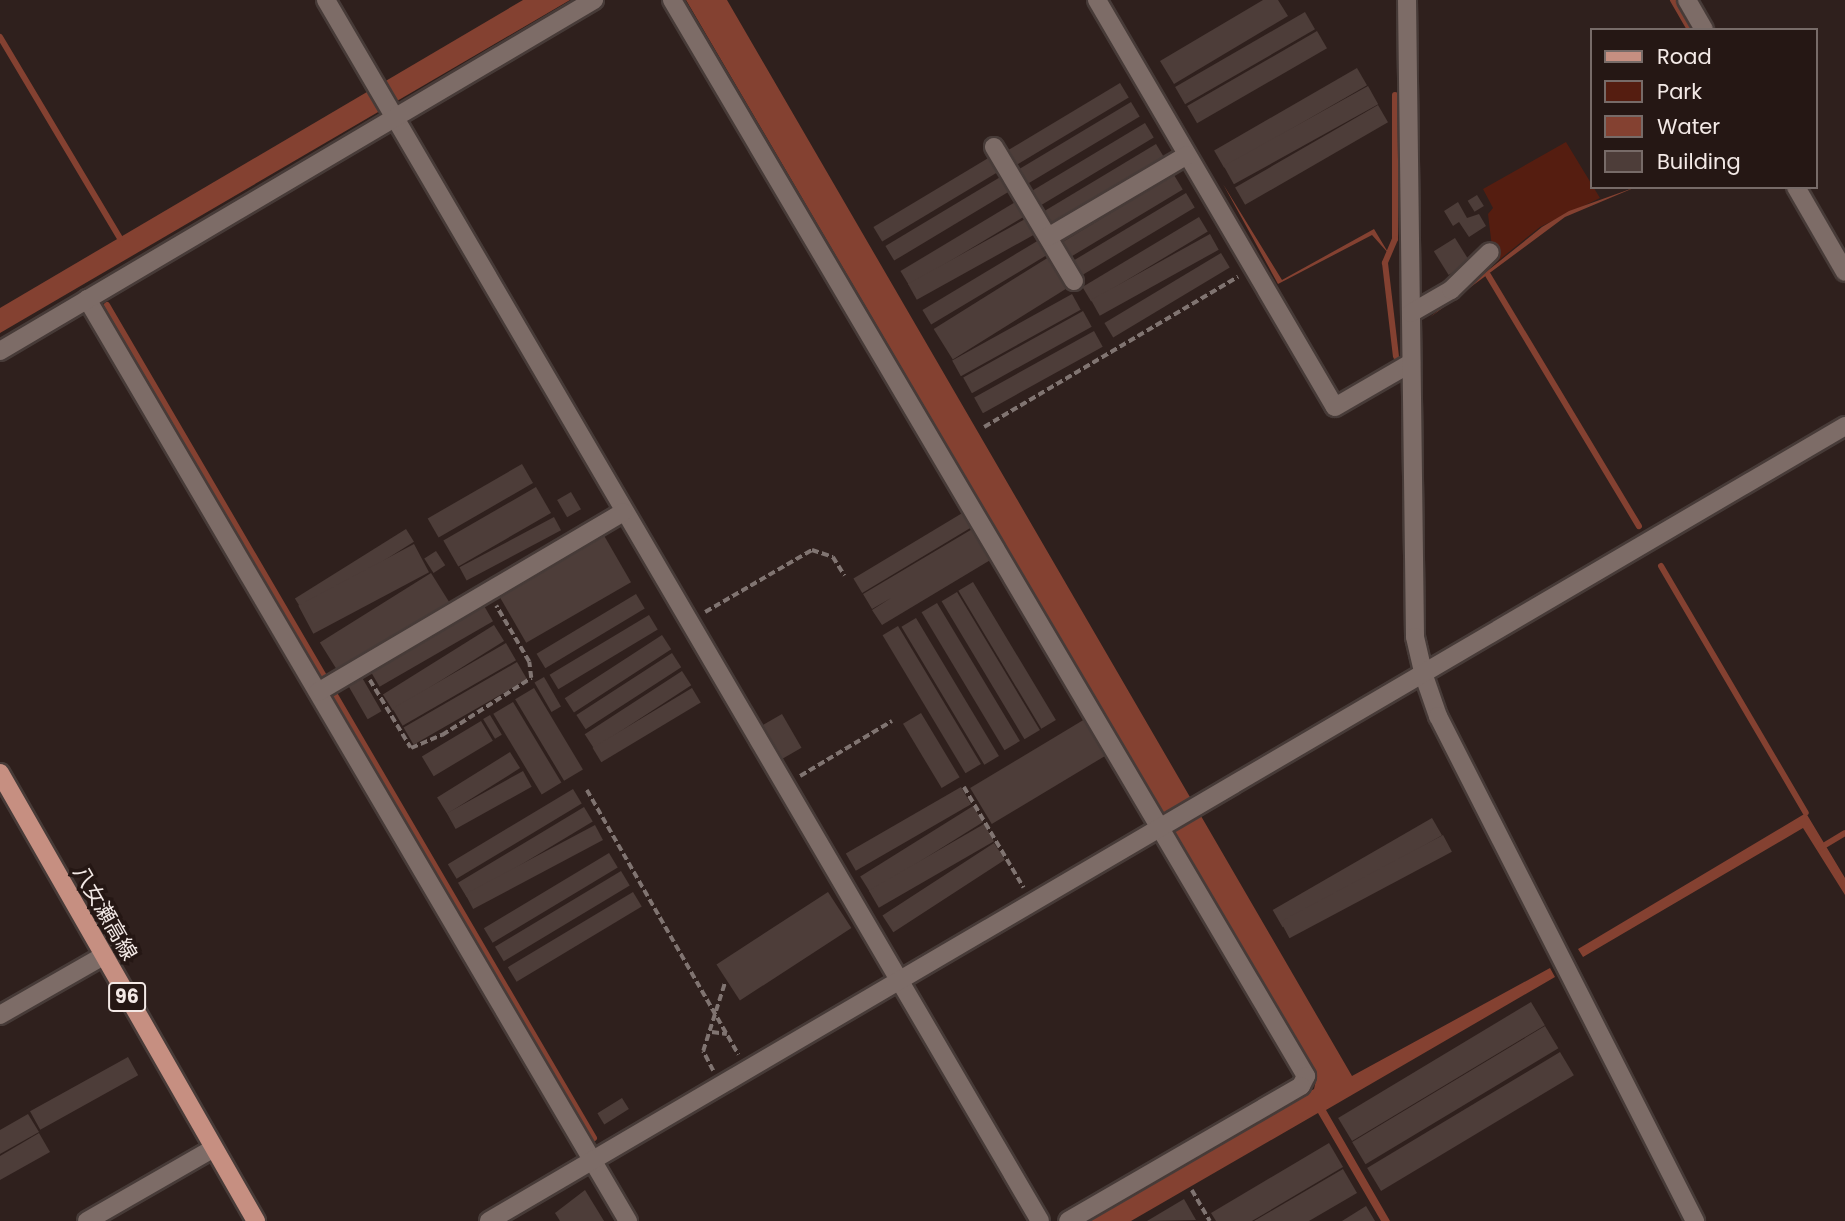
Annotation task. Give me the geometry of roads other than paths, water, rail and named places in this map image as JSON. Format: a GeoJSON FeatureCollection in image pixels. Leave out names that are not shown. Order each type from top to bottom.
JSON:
{"type":"FeatureCollection","features":[{"type":"Feature","properties":{"kind":"main road","name":"八女瀬高線"},"geometry":{"type":"LineString","coordinates":[[0,773],[256,1221]]}},
{"type":"Feature","properties":{"kind":"street"},"geometry":{"type":"LineString","coordinates":[[326,0],[1040,1221]]}},
{"type":"Feature","properties":{"kind":"street"},"geometry":{"type":"LineString","coordinates":[[0,351],[594,0]]}},
{"type":"Feature","properties":{"kind":"street"},"geometry":{"type":"LineString","coordinates":[[672,0],[1163,825],[1307,1080],[1068,1221]]}},
{"type":"Feature","properties":{"kind":"street"},"geometry":{"type":"LineString","coordinates":[[1097,0],[1335,407],[1411,363]]}},
{"type":"Feature","properties":{"kind":"street"},"geometry":{"type":"LineString","coordinates":[[1406,0],[1415,637],[1423,673],[1438,716],[1695,1221]]}},
{"type":"Feature","properties":{"kind":"street"},"geometry":{"type":"LineString","coordinates":[[1687,0],[1703,28]]}},
{"type":"Feature","properties":{"kind":"street"},"geometry":{"type":"LineString","coordinates":[[994,146],[1074,281]]}},
{"type":"Feature","properties":{"kind":"street"},"geometry":{"type":"LineString","coordinates":[[1048,237],[1187,155]]}},
{"type":"Feature","properties":{"kind":"street"},"geometry":{"type":"LineString","coordinates":[[1797,189],[1845,272]]}},
{"type":"Feature","properties":{"kind":"street"},"geometry":{"type":"LineString","coordinates":[[1410,313],[1451,290],[1490,252]]}},
{"type":"Feature","properties":{"kind":"street"},"geometry":{"type":"LineString","coordinates":[[87,299],[628,1221]]}},
{"type":"Feature","properties":{"kind":"street"},"geometry":{"type":"LineString","coordinates":[[488,1221],[1845,426]]}},
{"type":"Feature","properties":{"kind":"street"},"geometry":{"type":"LineString","coordinates":[[318,692],[623,512]]}},
{"type":"Feature","properties":{"kind":"street"},"geometry":{"type":"LineString","coordinates":[[0,1015],[103,956]]}},
{"type":"Feature","properties":{"kind":"street"},"geometry":{"type":"LineString","coordinates":[[87,1221],[214,1148]]}},
{"type":"Feature","properties":{"kind":"water"},"geometry":{"type":"Polygon","coordinates":[[[523,0],[570,0],[0,333],[0,308],[523,0]]]}},
{"type":"Feature","properties":{"kind":"water"},"geometry":{"type":"Polygon","coordinates":[[[686,0],[727,0],[1352,1076],[1550,968],[1555,977],[1326,1110],[1390,1221],[1381,1221],[1318,1113],[1131,1221],[1088,1221],[1314,1089],[1317,1076],[686,0]]]}},
{"type":"Feature","properties":{"kind":"water"},"geometry":{"type":"Polygon","coordinates":[[[1223,184],[1282,280],[1374,229],[1389,254],[1372,235],[1278,284],[1223,184]]]}},
{"type":"Feature","properties":{"kind":"water"},"geometry":{"type":"Polygon","coordinates":[[[1631,189],[1565,217],[1429,318],[1542,227],[1569,211],[1631,189]]]}},
{"type":"Feature","properties":{"kind":"water"},"geometry":{"type":"Polygon","coordinates":[[[1806,813],[1845,878],[1845,895],[1803,828],[1583,957],[1578,949],[1806,813]]]}},
{"type":"Feature","properties":{"kind":"waterway"},"geometry":{"type":"LineString","coordinates":[[1673,0],[1689,28]]}},
{"type":"Feature","properties":{"kind":"waterway"},"geometry":{"type":"LineString","coordinates":[[0,37],[119,237]]}},
{"type":"Feature","properties":{"kind":"waterway"},"geometry":{"type":"LineString","coordinates":[[1395,95],[1395,239],[1385,263],[1396,356]]}},
{"type":"Feature","properties":{"kind":"waterway"},"geometry":{"type":"LineString","coordinates":[[1488,275],[1639,526]]}},
{"type":"Feature","properties":{"kind":"waterway"},"geometry":{"type":"LineString","coordinates":[[107,305],[594,1138]]}},
{"type":"Feature","properties":{"kind":"waterway"},"geometry":{"type":"LineString","coordinates":[[1661,566],[1806,813]]}},
{"type":"Feature","properties":{"kind":"waterway"},"geometry":{"type":"LineString","coordinates":[[1820,848],[1845,833]]}}]}
